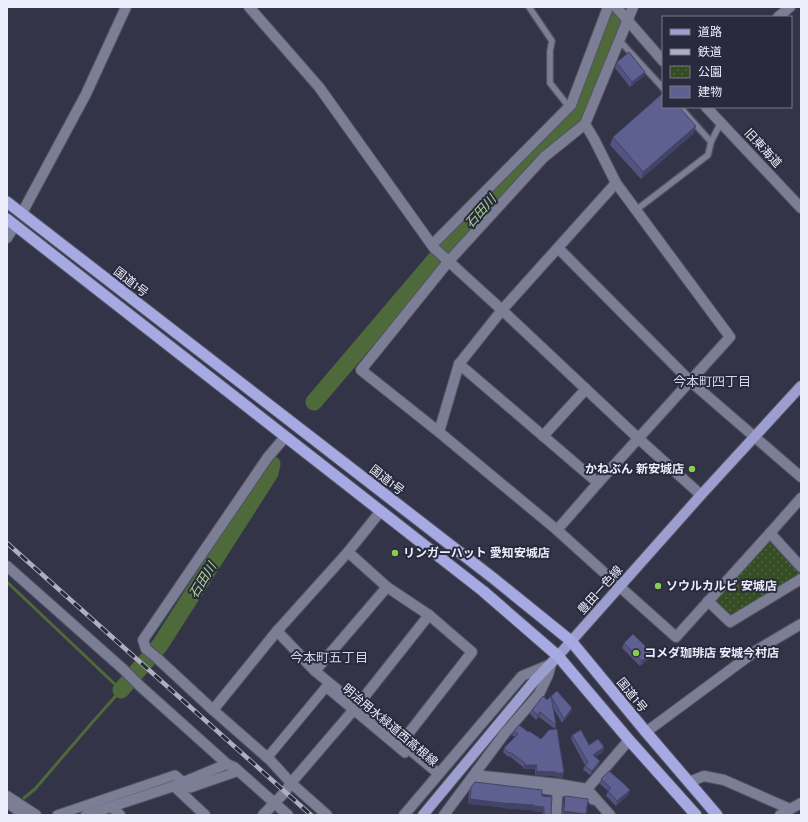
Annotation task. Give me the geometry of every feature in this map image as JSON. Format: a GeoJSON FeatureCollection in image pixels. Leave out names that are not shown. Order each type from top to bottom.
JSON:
{"type":"FeatureCollection","features":[{"type":"Feature","properties":{"kind":"highway","name":"国道1号"},"geometry":{"type":"LineString","coordinates":[[7,202],[493,578],[571,641],[717,815]]}},
{"type":"Feature","properties":{"kind":"highway"},"geometry":{"type":"LineString","coordinates":[[11,222],[483,592],[554,660],[629,740],[696,815]]}},
{"type":"Feature","properties":{"kind":"main road","name":"豊田一色線"},"geometry":{"type":"LineString","coordinates":[[423,815],[535,680],[801,386]]}},
{"type":"Feature","properties":{"kind":"street"},"geometry":{"type":"LineString","coordinates":[[22,213],[86,94],[126,7]]}},
{"type":"Feature","properties":{"kind":"street"},"geometry":{"type":"LineString","coordinates":[[248,7],[319,87],[433,247],[701,495]]}},
{"type":"Feature","properties":{"kind":"street"},"geometry":{"type":"LineString","coordinates":[[433,247],[571,105],[608,7]]}},
{"type":"Feature","properties":{"kind":"street"},"geometry":{"type":"LineString","coordinates":[[616,7],[662,60]]}},
{"type":"Feature","properties":{"kind":"street"},"geometry":{"type":"LineString","coordinates":[[633,7],[625,18],[620,40],[585,124],[544,157],[447,260],[361,370],[439,432],[557,530],[676,636],[801,498]]}},
{"type":"Feature","properties":{"kind":"street"},"geometry":{"type":"LineString","coordinates":[[779,16],[790,7]]}},
{"type":"Feature","properties":{"kind":"street","name":"旧東海道"},"geometry":{"type":"LineString","coordinates":[[707,108],[801,208]]}},
{"type":"Feature","properties":{"kind":"street"},"geometry":{"type":"LineString","coordinates":[[557,530],[730,337],[616,183],[585,124]]}},
{"type":"Feature","properties":{"kind":"street"},"geometry":{"type":"LineString","coordinates":[[439,432],[459,364],[502,310],[616,183]]}},
{"type":"Feature","properties":{"kind":"street"},"geometry":{"type":"LineString","coordinates":[[7,238],[11,222]]}},
{"type":"Feature","properties":{"kind":"street"},"geometry":{"type":"LineString","coordinates":[[558,248],[690,381],[801,477]]}},
{"type":"Feature","properties":{"kind":"street"},"geometry":{"type":"LineString","coordinates":[[459,364],[598,484]]}},
{"type":"Feature","properties":{"kind":"street"},"geometry":{"type":"LineString","coordinates":[[543,436],[586,389]]}},
{"type":"Feature","properties":{"kind":"street"},"geometry":{"type":"LineString","coordinates":[[285,437],[268,458],[143,640],[146,649],[267,758],[291,783],[327,815]]}},
{"type":"Feature","properties":{"kind":"street"},"geometry":{"type":"LineString","coordinates":[[213,710],[277,631],[348,552],[380,512]]}},
{"type":"Feature","properties":{"kind":"street"},"geometry":{"type":"LineString","coordinates":[[770,533],[801,567]]}},
{"type":"Feature","properties":{"kind":"street"},"geometry":{"type":"LineString","coordinates":[[348,552],[387,588],[429,615],[472,652],[401,743]]}},
{"type":"Feature","properties":{"kind":"street"},"geometry":{"type":"LineString","coordinates":[[7,566],[227,764],[239,771],[288,815]]}},
{"type":"Feature","properties":{"kind":"street"},"geometry":{"type":"LineString","coordinates":[[708,601],[730,622],[801,580]]}},
{"type":"Feature","properties":{"kind":"street"},"geometry":{"type":"LineString","coordinates":[[315,671],[387,588]]}},
{"type":"Feature","properties":{"kind":"street"},"geometry":{"type":"LineString","coordinates":[[263,815],[285,792],[355,708],[429,615]]}},
{"type":"Feature","properties":{"kind":"street"},"geometry":{"type":"LineString","coordinates":[[646,732],[757,650],[801,624]]}},
{"type":"Feature","properties":{"kind":"street"},"geometry":{"type":"LineString","coordinates":[[277,631],[315,671],[355,708],[401,743],[437,776]]}},
{"type":"Feature","properties":{"kind":"street"},"geometry":{"type":"LineString","coordinates":[[404,815],[522,676],[554,660]]}},
{"type":"Feature","properties":{"kind":"street"},"geometry":{"type":"LineString","coordinates":[[445,815],[505,733],[539,694],[554,660]]}},
{"type":"Feature","properties":{"kind":"street","name":"明治用水緑道西高根線"},"geometry":{"type":"LineString","coordinates":[[267,758],[326,687],[355,708],[437,776]]}},
{"type":"Feature","properties":{"kind":"street"},"geometry":{"type":"LineString","coordinates":[[587,789],[629,740]]}},
{"type":"Feature","properties":{"kind":"street"},"geometry":{"type":"LineString","coordinates":[[86,815],[179,784],[227,764]]}},
{"type":"Feature","properties":{"kind":"street"},"geometry":{"type":"LineString","coordinates":[[179,784],[190,788],[239,771]]}},
{"type":"Feature","properties":{"kind":"street"},"geometry":{"type":"LineString","coordinates":[[57,815],[175,775],[179,784],[205,815]]}},
{"type":"Feature","properties":{"kind":"street"},"geometry":{"type":"LineString","coordinates":[[689,782],[704,776],[724,780],[790,809]]}},
{"type":"Feature","properties":{"kind":"street"},"geometry":{"type":"LineString","coordinates":[[472,778],[558,788],[587,789],[610,815]]}},
{"type":"Feature","properties":{"kind":"street"},"geometry":{"type":"LineString","coordinates":[[556,815],[558,788]]}},
{"type":"Feature","properties":{"kind":"street"},"geometry":{"type":"LineString","coordinates":[[558,788],[589,795],[605,815]]}},
{"type":"Feature","properties":{"kind":"street"},"geometry":{"type":"LineString","coordinates":[[7,796],[36,815]]}},
{"type":"Feature","properties":{"kind":"street"},"geometry":{"type":"LineString","coordinates":[[7,803],[24,815]]}},
{"type":"Feature","properties":{"kind":"street"},"geometry":{"type":"LineString","coordinates":[[780,815],[801,803]]}},
{"type":"Feature","properties":{"kind":"street"},"geometry":{"type":"LineString","coordinates":[[112,807],[120,815]]}},
{"type":"Feature","properties":{"kind":"lane"},"geometry":{"type":"LineString","coordinates":[[529,7],[552,41],[550,51],[550,83],[569,107]]}},
{"type":"Feature","properties":{"kind":"lane"},"geometry":{"type":"LineString","coordinates":[[620,40],[662,87]]}},
{"type":"Feature","properties":{"kind":"lane"},"geometry":{"type":"LineString","coordinates":[[681,108],[711,142]]}},
{"type":"Feature","properties":{"kind":"lane"},"geometry":{"type":"LineString","coordinates":[[636,210],[708,155],[711,142],[721,122]]}},
{"type":"Feature","properties":{"kind":"green space"},"geometry":{"type":"Polygon","coordinates":[[[771,538],[801,573],[801,575],[730,618],[714,601],[771,538]]]}},
{"type":"Feature","properties":{"kind":"building"},"geometry":{"type":"Polygon","coordinates":[[[629,52],[645,72],[632,82],[617,63],[629,52]]]}},
{"type":"Feature","properties":{"kind":"building"},"geometry":{"type":"Polygon","coordinates":[[[662,94],[662,108],[680,108],[696,126],[643,172],[613,137],[662,94]]]}},
{"type":"Feature","properties":{"kind":"building"},"geometry":{"type":"Polygon","coordinates":[[[633,634],[652,653],[642,661],[624,643],[633,634]]]}},
{"type":"Feature","properties":{"kind":"building"},"geometry":{"type":"Polygon","coordinates":[[[557,691],[572,708],[564,719],[551,696],[557,691]]]}},
{"type":"Feature","properties":{"kind":"building"},"geometry":{"type":"Polygon","coordinates":[[[543,696],[547,700],[551,696],[556,725],[540,712],[538,715],[532,710],[543,696]]]}},
{"type":"Feature","properties":{"kind":"building"},"geometry":{"type":"Polygon","coordinates":[[[519,725],[541,739],[549,730],[557,729],[564,773],[536,771],[537,765],[524,765],[525,763],[504,748],[518,734],[514,731],[519,725]]]}},
{"type":"Feature","properties":{"kind":"building"},"geometry":{"type":"Polygon","coordinates":[[[581,730],[589,745],[598,739],[604,747],[593,755],[600,761],[592,771],[585,766],[588,762],[572,735],[581,730]]]}},
{"type":"Feature","properties":{"kind":"building"},"geometry":{"type":"Polygon","coordinates":[[[609,771],[630,790],[617,801],[608,791],[611,788],[601,779],[609,771]]]}},
{"type":"Feature","properties":{"kind":"building"},"geometry":{"type":"Polygon","coordinates":[[[475,782],[542,790],[542,796],[552,797],[552,815],[544,815],[544,807],[534,805],[470,799],[471,787],[475,782]]]}},
{"type":"Feature","properties":{"kind":"building"},"geometry":{"type":"Polygon","coordinates":[[[565,796],[588,799],[586,814],[564,811],[565,796]]]}},
{"type":"Feature","properties":{"kind":"waterway","name":"石田川"},"geometry":{"type":"LineString","coordinates":[[314,402],[433,262],[489,199],[566,127],[577,114],[621,7]]}},
{"type":"Feature","properties":{"kind":"waterway","name":"石田川"},"geometry":{"type":"LineString","coordinates":[[121,690],[160,645],[270,473],[272,464]]}},
{"type":"Feature","properties":{"kind":"waterway"},"geometry":{"type":"LineString","coordinates":[[7,582],[121,690],[35,789],[24,798]]}},
{"type":"Feature","properties":{"kind":"railway"},"geometry":{"type":"LineString","coordinates":[[7,543],[311,815]]}},
{"type":"Feature","properties":{"kind":"place","name":"かねぶん 新安城店"},"geometry":{"type":"Point","coordinates":[692,469]}},
{"type":"Feature","properties":{"kind":"place","name":"リンガーハット 愛知安城店"},"geometry":{"type":"Point","coordinates":[395,553]}},
{"type":"Feature","properties":{"kind":"place","name":"ソウルカルビ 安城店"},"geometry":{"type":"Point","coordinates":[658,586]}},
{"type":"Feature","properties":{"kind":"place","name":"コメダ珈琲店 安城今村店"},"geometry":{"type":"Point","coordinates":[636,653]}},
{"type":"Feature","properties":{"kind":"district","name":"今本町四丁目"},"geometry":{"type":"Point","coordinates":[712,381]}},
{"type":"Feature","properties":{"kind":"district","name":"今本町五丁目"},"geometry":{"type":"Point","coordinates":[329,657]}}]}
